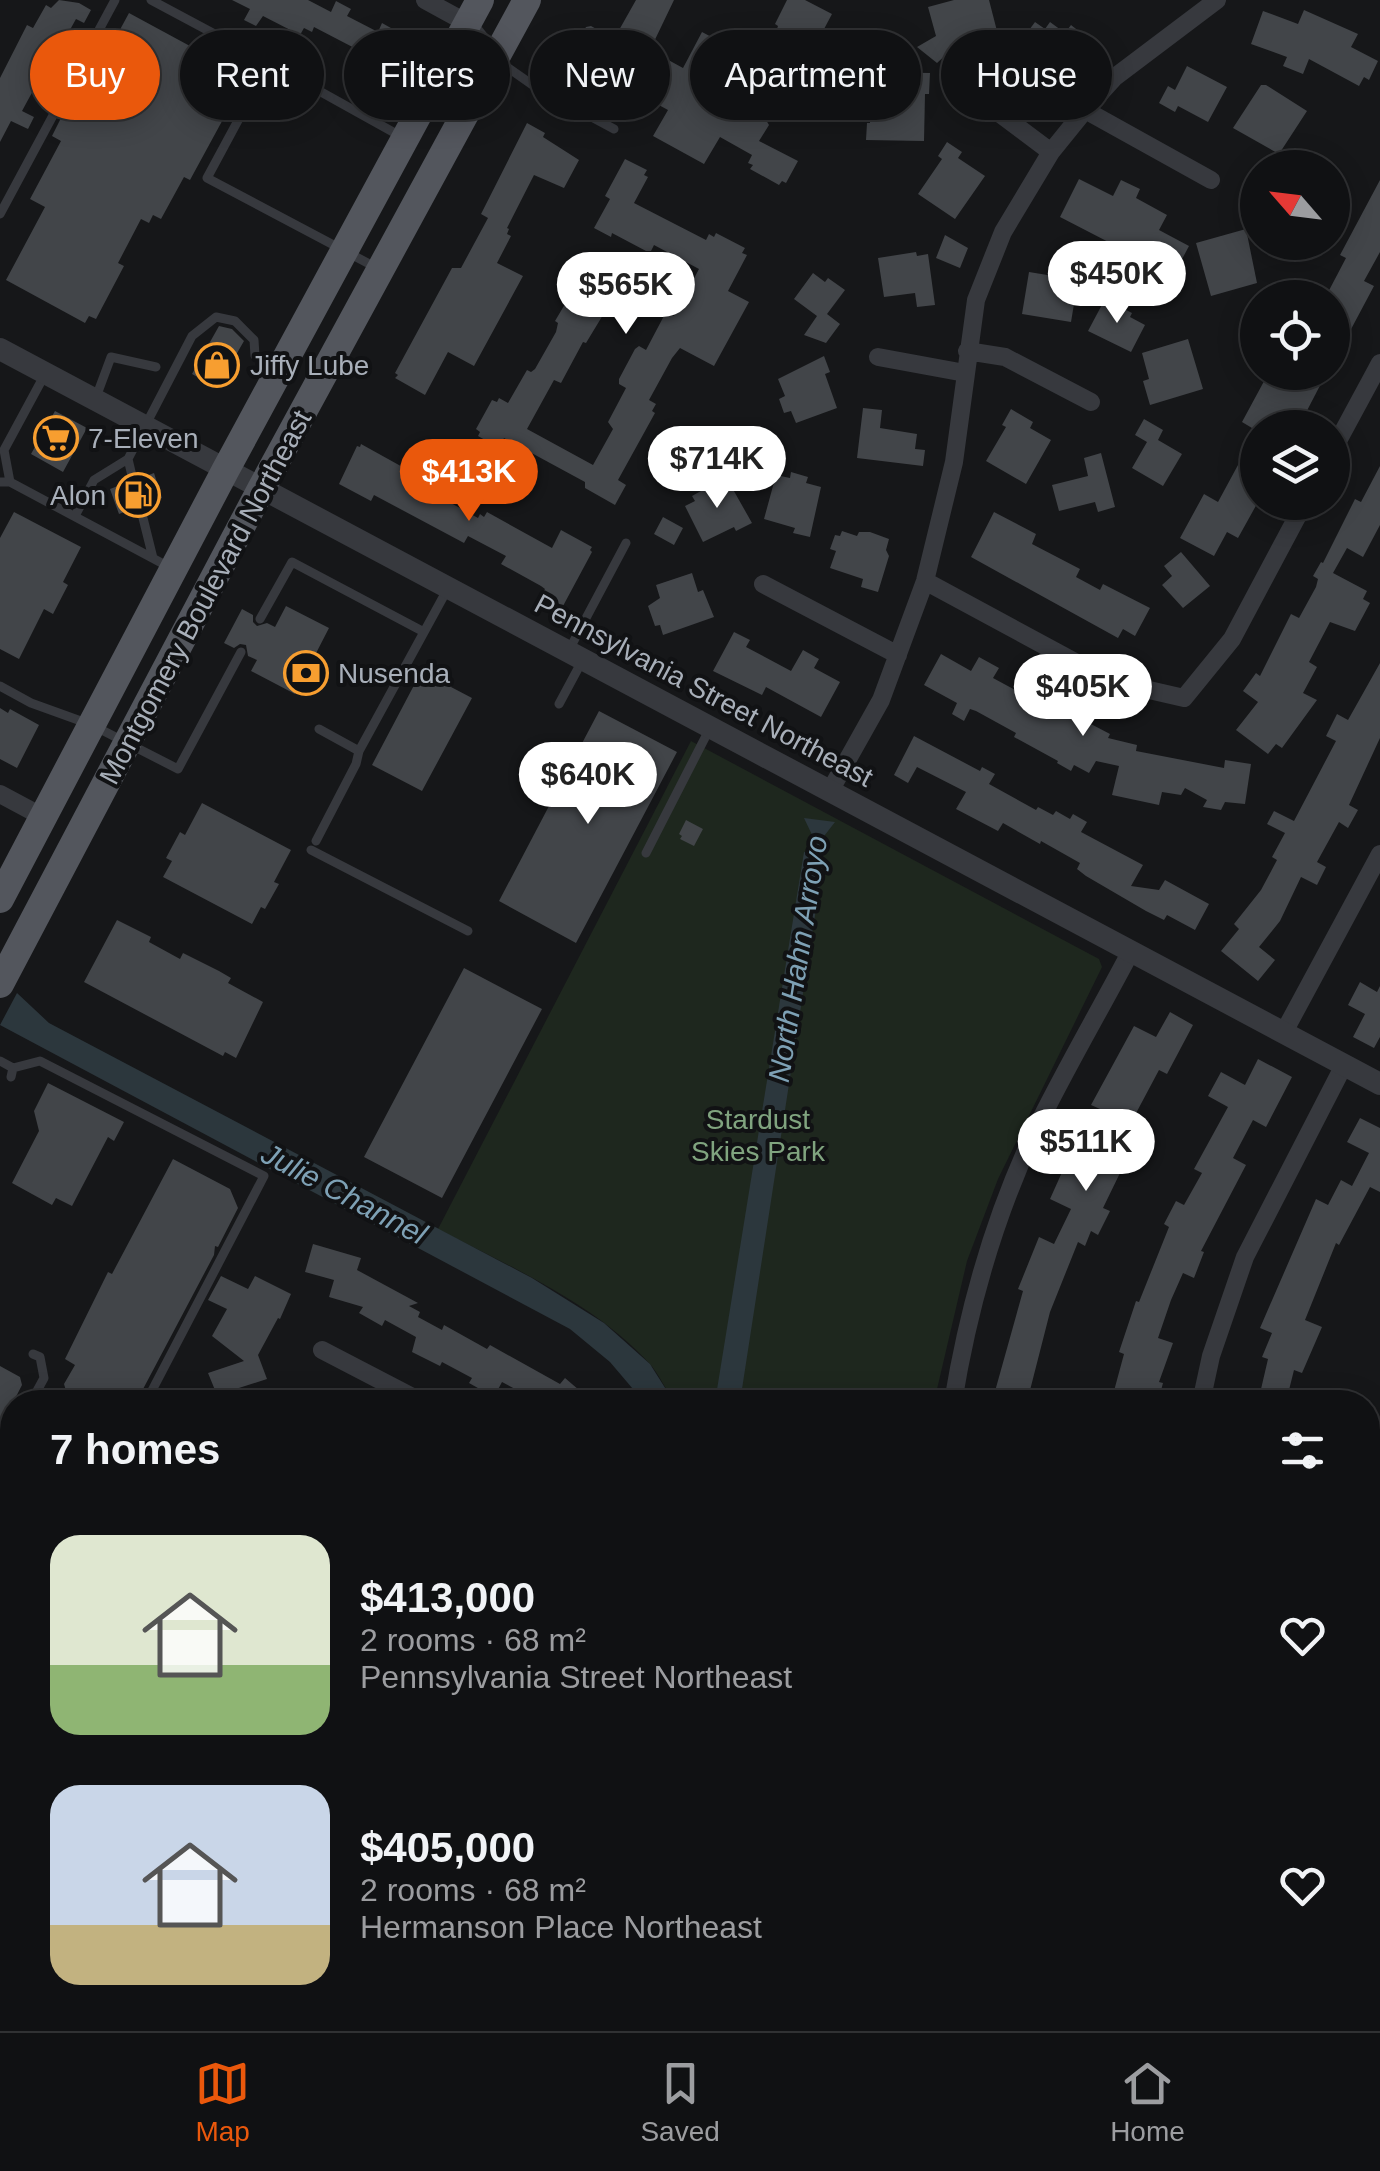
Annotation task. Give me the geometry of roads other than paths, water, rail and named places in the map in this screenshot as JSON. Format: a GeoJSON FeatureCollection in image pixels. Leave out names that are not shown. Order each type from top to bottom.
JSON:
{"type":"FeatureCollection","features":[{"type":"Feature","properties":{"kind":"main road","name":"Montgomery Boulevard Northeast"},"geometry":{"type":"LineString","coordinates":[[510,32],[527,0]]}},
{"type":"Feature","properties":{"kind":"main road","name":"Montgomery Boulevard Northeast"},"geometry":{"type":"LineString","coordinates":[[0,899],[92,724],[163,564],[225,471],[474,12]]}},
{"type":"Feature","properties":{"kind":"main road","name":"Montgomery Boulevard Northeast"},"geometry":{"type":"LineString","coordinates":[[0,984],[261,489],[463,120]]}},
{"type":"Feature","properties":{"kind":"street"},"geometry":{"type":"LineString","coordinates":[[426,0],[474,12]]}},
{"type":"Feature","properties":{"kind":"street"},"geometry":{"type":"LineString","coordinates":[[1112,80],[1216,0]]}},
{"type":"Feature","properties":{"kind":"street"},"geometry":{"type":"LineString","coordinates":[[1008,120],[1051,152]]}},
{"type":"Feature","properties":{"kind":"street"},"geometry":{"type":"LineString","coordinates":[[830,791],[880,700],[925,581],[954,462],[976,300],[1003,232],[1051,152],[1077,120]]}},
{"type":"Feature","properties":{"kind":"street"},"geometry":{"type":"LineString","coordinates":[[1103,120],[1212,180]]}},
{"type":"Feature","properties":{"kind":"street","name":"Pennsylvania Street Northeast"},"geometry":{"type":"LineString","coordinates":[[0,349],[1380,1084]]}},
{"type":"Feature","properties":{"kind":"street"},"geometry":{"type":"LineString","coordinates":[[967,351],[1004,357],[1091,402]]}},
{"type":"Feature","properties":{"kind":"street"},"geometry":{"type":"LineString","coordinates":[[878,357],[965,373]]}},
{"type":"Feature","properties":{"kind":"street"},"geometry":{"type":"LineString","coordinates":[[1350,419],[1380,363]]}},
{"type":"Feature","properties":{"kind":"street"},"geometry":{"type":"LineString","coordinates":[[925,581],[1110,680],[1184,698],[1232,639],[1295,520]]}},
{"type":"Feature","properties":{"kind":"street"},"geometry":{"type":"LineString","coordinates":[[763,584],[898,655]]}},
{"type":"Feature","properties":{"kind":"street"},"geometry":{"type":"LineString","coordinates":[[0,794],[43,817]]}},
{"type":"Feature","properties":{"kind":"street"},"geometry":{"type":"LineString","coordinates":[[1284,1032],[1380,854]]}},
{"type":"Feature","properties":{"kind":"street"},"geometry":{"type":"LineString","coordinates":[[956,1390],[982,1273],[1004,1207],[1033,1136],[1131,951]]}},
{"type":"Feature","properties":{"kind":"street"},"geometry":{"type":"LineString","coordinates":[[1204,1390],[1211,1356],[1245,1258],[1344,1064]]}},
{"type":"Feature","properties":{"kind":"street"},"geometry":{"type":"LineString","coordinates":[[322,1350],[399,1390]]}},
{"type":"Feature","properties":{"kind":"lane"},"geometry":{"type":"LineString","coordinates":[[0,214],[115,0]]}},
{"type":"Feature","properties":{"kind":"lane"},"geometry":{"type":"LineString","coordinates":[[150,0],[207,30]]}},
{"type":"Feature","properties":{"kind":"lane"},"geometry":{"type":"LineString","coordinates":[[510,69],[614,129]]}},
{"type":"Feature","properties":{"kind":"lane"},"geometry":{"type":"LineString","coordinates":[[324,94],[405,139]]}},
{"type":"Feature","properties":{"kind":"lane"},"geometry":{"type":"LineString","coordinates":[[238,120],[207,178],[381,270]]}},
{"type":"Feature","properties":{"kind":"lane"},"geometry":{"type":"LineString","coordinates":[[75,516],[94,480],[128,459],[192,336],[216,317],[236,321],[254,340],[255,356],[280,369]]}},
{"type":"Feature","properties":{"kind":"lane"},"geometry":{"type":"LineString","coordinates":[[95,401],[110,357],[156,366]]}},
{"type":"Feature","properties":{"kind":"lane"},"geometry":{"type":"LineString","coordinates":[[46,374],[4,450],[5,482],[163,564]]}},
{"type":"Feature","properties":{"kind":"lane"},"geometry":{"type":"LineString","coordinates":[[128,459],[134,480]]}},
{"type":"Feature","properties":{"kind":"lane"},"geometry":{"type":"LineString","coordinates":[[140,506],[163,564]]}},
{"type":"Feature","properties":{"kind":"lane"},"geometry":{"type":"LineString","coordinates":[[559,704],[575,657],[626,543]]}},
{"type":"Feature","properties":{"kind":"lane"},"geometry":{"type":"LineString","coordinates":[[260,619],[292,562],[424,632]]}},
{"type":"Feature","properties":{"kind":"lane"},"geometry":{"type":"LineString","coordinates":[[448,588],[359,750],[356,764],[313,845],[468,930]]}},
{"type":"Feature","properties":{"kind":"lane"},"geometry":{"type":"LineString","coordinates":[[0,686],[92,724],[178,770],[242,652]]}},
{"type":"Feature","properties":{"kind":"lane"},"geometry":{"type":"LineString","coordinates":[[646,853],[710,728]]}},
{"type":"Feature","properties":{"kind":"lane"},"geometry":{"type":"LineString","coordinates":[[319,729],[359,750]]}},
{"type":"Feature","properties":{"kind":"lane"},"geometry":{"type":"LineString","coordinates":[[0,1062],[12,1073],[40,1060],[264,1176],[152,1390]]}},
{"type":"Feature","properties":{"kind":"lane"},"geometry":{"type":"LineString","coordinates":[[33,1354],[40,1358],[44,1378],[38,1390]]}},
{"type":"Feature","properties":{"kind":"water","name":"North Hahn Arroyo"},"geometry":{"type":"Polygon","coordinates":[[[804,818],[835,822],[821,840],[818,855],[824,857],[742,1390],[717,1390],[804,852],[812,854],[814,839],[804,818]]]}},
{"type":"Feature","properties":{"kind":"water","name":"Julie Channel"},"geometry":{"type":"Polygon","coordinates":[[[17,993],[49,1023],[532,1278],[604,1323],[650,1364],[666,1390],[634,1390],[610,1362],[570,1329],[0,1025],[17,993]]]}},
{"type":"Feature","properties":{"kind":"place","name":"Jiffy Lube"},"geometry":{"type":"Point","coordinates":[217,365]}},
{"type":"Feature","properties":{"kind":"place","name":"7-Eleven"},"geometry":{"type":"Point","coordinates":[56,438]}},
{"type":"Feature","properties":{"kind":"place","name":"Alon"},"geometry":{"type":"Point","coordinates":[138,495]}},
{"type":"Feature","properties":{"kind":"place","name":"Nusenda"},"geometry":{"type":"Point","coordinates":[306,673]}},
{"type":"Feature","properties":{"kind":"park label","name":"Stardust Skies Park"},"geometry":{"type":"Point","coordinates":[758,1135]}}]}
